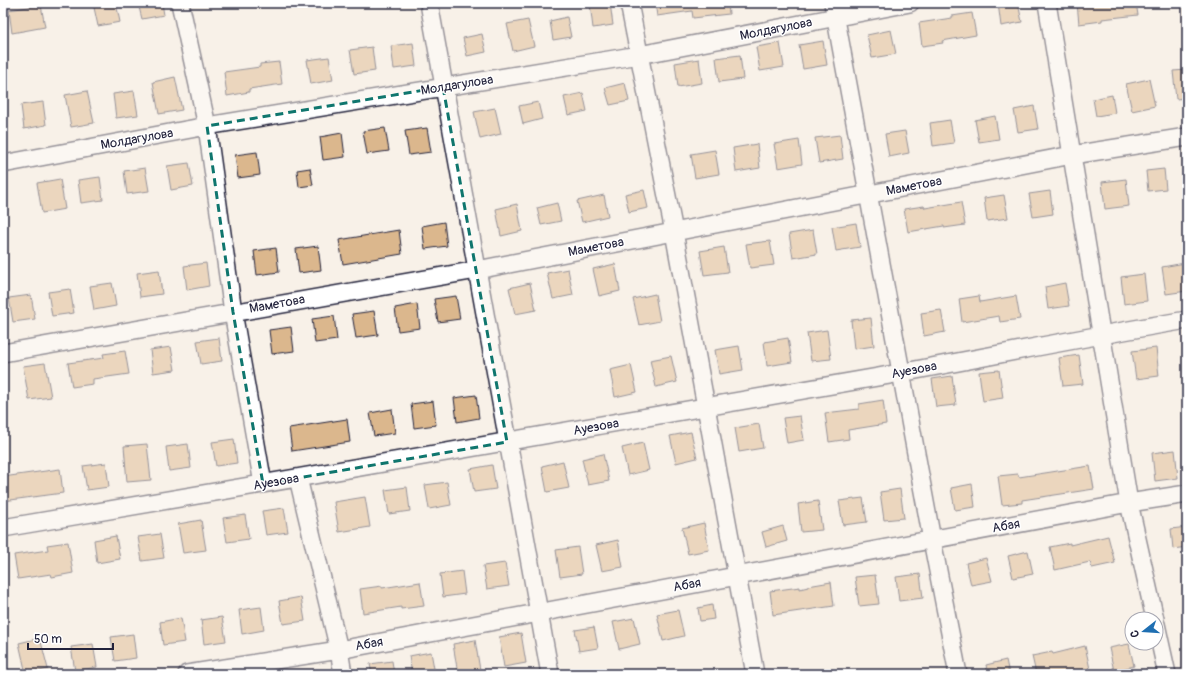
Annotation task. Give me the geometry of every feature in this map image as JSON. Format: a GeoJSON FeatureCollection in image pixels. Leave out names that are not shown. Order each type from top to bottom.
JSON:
{"type":"FeatureCollection","features":[{"type":"Feature","properties":{"kind":"street"},"geometry":{"type":"LineString","coordinates":[[180,3],[208,126],[233,312],[263,484]]}},
{"type":"Feature","properties":{"kind":"street"},"geometry":{"type":"LineString","coordinates":[[429,3],[550,674]]}},
{"type":"Feature","properties":{"kind":"street"},"geometry":{"type":"LineString","coordinates":[[629,3],[674,232],[755,674]]}},
{"type":"Feature","properties":{"kind":"street","name":"Молдагулова"},"geometry":{"type":"LineString","coordinates":[[3,164],[208,126],[639,55],[835,10],[910,3]]}},
{"type":"Feature","properties":{"kind":"street"},"geometry":{"type":"LineString","coordinates":[[1047,3],[1129,503],[1153,611]]}},
{"type":"Feature","properties":{"kind":"street"},"geometry":{"type":"LineString","coordinates":[[835,10],[958,674]]}},
{"type":"Feature","properties":{"kind":"street","name":"Маметова"},"geometry":{"type":"LineString","coordinates":[[3,353],[476,270],[1072,155],[1187,137]]}},
{"type":"Feature","properties":{"kind":"street","name":"Ауезова"},"geometry":{"type":"LineString","coordinates":[[3,528],[507,442],[901,372],[1101,334],[1187,320]]}},
{"type":"Feature","properties":{"kind":"street"},"geometry":{"type":"LineString","coordinates":[[298,478],[339,650],[343,674]]}},
{"type":"Feature","properties":{"kind":"street","name":"Абая"},"geometry":{"type":"LineString","coordinates":[[187,674],[339,650],[1129,503],[1187,494]]}},
{"type":"Feature","properties":{"kind":"street"},"geometry":{"type":"LineString","coordinates":[[1162,651],[1167,674]]}},
{"type":"Feature","properties":{"kind":"highlighted area"},"geometry":{"type":"Polygon","coordinates":[[[443,87],[507,442],[263,484],[233,312],[207,126],[443,87]]]}},
{"type":"Feature","properties":{"kind":"building"},"geometry":{"type":"Polygon","coordinates":[[[93,3],[116,3],[120,22],[98,26],[93,3]]]}},
{"type":"Feature","properties":{"kind":"building"},"geometry":{"type":"Polygon","coordinates":[[[138,3],[162,3],[164,15],[142,19],[138,3]]]}},
{"type":"Feature","properties":{"kind":"building"},"geometry":{"type":"Polygon","coordinates":[[[610,3],[613,25],[593,28],[590,4],[610,3]]]}},
{"type":"Feature","properties":{"kind":"building"},"geometry":{"type":"Polygon","coordinates":[[[655,3],[728,3],[729,14],[693,18],[692,11],[657,16],[655,3]]]}},
{"type":"Feature","properties":{"kind":"building"},"geometry":{"type":"Polygon","coordinates":[[[998,3],[1018,3],[1022,22],[1001,26],[998,3]]]}},
{"type":"Feature","properties":{"kind":"building"},"geometry":{"type":"Polygon","coordinates":[[[1077,3],[1136,3],[1138,15],[1102,19],[1102,21],[1079,24],[1077,3]]]}},
{"type":"Feature","properties":{"kind":"building"},"geometry":{"type":"Polygon","coordinates":[[[41,5],[45,27],[12,33],[9,10],[41,5]]]}},
{"type":"Feature","properties":{"kind":"building"},"geometry":{"type":"Polygon","coordinates":[[[972,13],[976,35],[942,41],[943,43],[922,46],[919,23],[952,18],[952,16],[972,13]]]}},
{"type":"Feature","properties":{"kind":"building"},"geometry":{"type":"Polygon","coordinates":[[[567,17],[571,37],[553,40],[550,21],[567,17]]]}},
{"type":"Feature","properties":{"kind":"building"},"geometry":{"type":"Polygon","coordinates":[[[528,20],[534,46],[513,51],[507,24],[528,20]]]}},
{"type":"Feature","properties":{"kind":"building"},"geometry":{"type":"Polygon","coordinates":[[[891,30],[896,54],[872,58],[867,35],[891,30]]]}},
{"type":"Feature","properties":{"kind":"building"},"geometry":{"type":"Polygon","coordinates":[[[482,34],[486,52],[467,56],[463,38],[482,34]]]}},
{"type":"Feature","properties":{"kind":"building"},"geometry":{"type":"Polygon","coordinates":[[[823,41],[827,65],[803,69],[799,45],[823,41]]]}},
{"type":"Feature","properties":{"kind":"building"},"geometry":{"type":"Polygon","coordinates":[[[413,43],[416,66],[394,69],[391,46],[413,43]]]}},
{"type":"Feature","properties":{"kind":"building"},"geometry":{"type":"Polygon","coordinates":[[[780,43],[784,67],[760,71],[756,47],[780,43]]]}},
{"type":"Feature","properties":{"kind":"building"},"geometry":{"type":"Polygon","coordinates":[[[372,47],[375,71],[354,74],[350,50],[372,47]]]}},
{"type":"Feature","properties":{"kind":"building"},"geometry":{"type":"Polygon","coordinates":[[[740,55],[743,79],[719,82],[716,58],[740,55]]]}},
{"type":"Feature","properties":{"kind":"building"},"geometry":{"type":"Polygon","coordinates":[[[329,57],[333,80],[311,84],[307,60],[329,57]]]}},
{"type":"Feature","properties":{"kind":"building"},"geometry":{"type":"Polygon","coordinates":[[[699,59],[702,83],[678,87],[675,63],[699,59]]]}},
{"type":"Feature","properties":{"kind":"building"},"geometry":{"type":"Polygon","coordinates":[[[279,62],[282,84],[249,89],[249,92],[227,96],[224,72],[260,67],[260,64],[279,62]]]}},
{"type":"Feature","properties":{"kind":"building"},"geometry":{"type":"Polygon","coordinates":[[[1187,70],[1187,98],[1176,99],[1173,71],[1187,70]]]}},
{"type":"Feature","properties":{"kind":"building"},"geometry":{"type":"Polygon","coordinates":[[[175,77],[182,110],[159,114],[153,82],[175,77]]]}},
{"type":"Feature","properties":{"kind":"building"},"geometry":{"type":"Polygon","coordinates":[[[1149,79],[1155,106],[1132,111],[1126,84],[1149,79]]]}},
{"type":"Feature","properties":{"kind":"building"},"geometry":{"type":"Polygon","coordinates":[[[625,83],[629,101],[610,105],[605,88],[625,83]]]}},
{"type":"Feature","properties":{"kind":"building"},"geometry":{"type":"Polygon","coordinates":[[[87,91],[94,123],[71,127],[65,95],[87,91]]]}},
{"type":"Feature","properties":{"kind":"building"},"geometry":{"type":"Polygon","coordinates":[[[134,91],[138,115],[116,118],[113,94],[134,91]]]}},
{"type":"Feature","properties":{"kind":"building"},"geometry":{"type":"Polygon","coordinates":[[[583,93],[587,111],[568,115],[564,97],[583,93]]]}},
{"type":"Feature","properties":{"kind":"building"},"geometry":{"type":"Polygon","coordinates":[[[1112,95],[1115,113],[1096,116],[1093,99],[1112,95]]]}},
{"type":"Feature","properties":{"kind":"building"},"geometry":{"type":"Polygon","coordinates":[[[43,102],[46,125],[24,129],[21,105],[43,102]]]}},
{"type":"Feature","properties":{"kind":"building"},"geometry":{"type":"Polygon","coordinates":[[[538,102],[542,119],[523,124],[519,106],[538,102]]]}},
{"type":"Feature","properties":{"kind":"building"},"geometry":{"type":"Polygon","coordinates":[[[1034,106],[1038,129],[1018,132],[1014,110],[1034,106]]]}},
{"type":"Feature","properties":{"kind":"building"},"geometry":{"type":"Polygon","coordinates":[[[495,108],[501,134],[480,139],[474,112],[495,108]]]}},
{"type":"Feature","properties":{"kind":"building"},"geometry":{"type":"Polygon","coordinates":[[[995,116],[999,139],[979,142],[975,120],[995,116]]]}},
{"type":"Feature","properties":{"kind":"building"},"geometry":{"type":"Polygon","coordinates":[[[950,120],[954,143],[933,146],[930,123],[950,120]]]}},
{"type":"Feature","properties":{"kind":"building"},"geometry":{"type":"Polygon","coordinates":[[[385,128],[389,151],[367,154],[363,131],[385,128]]]}},
{"type":"Feature","properties":{"kind":"building"},"geometry":{"type":"Polygon","coordinates":[[[427,128],[431,152],[409,155],[405,131],[427,128]]]}},
{"type":"Feature","properties":{"kind":"building"},"geometry":{"type":"Polygon","coordinates":[[[905,131],[909,153],[889,157],[885,134],[905,131]]]}},
{"type":"Feature","properties":{"kind":"building"},"geometry":{"type":"Polygon","coordinates":[[[342,133],[345,157],[323,160],[320,137],[342,133]]]}},
{"type":"Feature","properties":{"kind":"building"},"geometry":{"type":"Polygon","coordinates":[[[840,135],[843,159],[819,163],[815,138],[840,135]]]}},
{"type":"Feature","properties":{"kind":"building"},"geometry":{"type":"Polygon","coordinates":[[[799,140],[802,164],[778,168],[774,144],[799,140]]]}},
{"type":"Feature","properties":{"kind":"building"},"geometry":{"type":"Polygon","coordinates":[[[757,144],[760,168],[736,172],[733,148],[757,144]]]}},
{"type":"Feature","properties":{"kind":"building"},"geometry":{"type":"Polygon","coordinates":[[[715,150],[719,174],[695,178],[691,154],[715,150]]]}},
{"type":"Feature","properties":{"kind":"building"},"geometry":{"type":"Polygon","coordinates":[[[257,152],[260,175],[238,178],[235,155],[257,152]]]}},
{"type":"Feature","properties":{"kind":"building"},"geometry":{"type":"Polygon","coordinates":[[[189,163],[193,186],[171,190],[167,166],[189,163]]]}},
{"type":"Feature","properties":{"kind":"building"},"geometry":{"type":"Polygon","coordinates":[[[145,168],[149,191],[127,194],[124,171],[145,168]]]}},
{"type":"Feature","properties":{"kind":"building"},"geometry":{"type":"Polygon","coordinates":[[[310,168],[313,185],[299,187],[297,170],[310,168]]]}},
{"type":"Feature","properties":{"kind":"building"},"geometry":{"type":"Polygon","coordinates":[[[1164,169],[1166,189],[1148,191],[1146,171],[1164,169]]]}},
{"type":"Feature","properties":{"kind":"building"},"geometry":{"type":"Polygon","coordinates":[[[100,177],[103,200],[81,203],[78,180],[100,177]]]}},
{"type":"Feature","properties":{"kind":"building"},"geometry":{"type":"Polygon","coordinates":[[[60,179],[65,209],[42,213],[37,183],[60,179]]]}},
{"type":"Feature","properties":{"kind":"building"},"geometry":{"type":"Polygon","coordinates":[[[1126,179],[1129,206],[1105,209],[1102,182],[1126,179]]]}},
{"type":"Feature","properties":{"kind":"building"},"geometry":{"type":"Polygon","coordinates":[[[644,190],[648,208],[629,212],[625,194],[644,190]]]}},
{"type":"Feature","properties":{"kind":"building"},"geometry":{"type":"Polygon","coordinates":[[[1050,191],[1053,214],[1033,217],[1029,194],[1050,191]]]}},
{"type":"Feature","properties":{"kind":"building"},"geometry":{"type":"Polygon","coordinates":[[[604,195],[608,216],[582,222],[577,201],[604,195]]]}},
{"type":"Feature","properties":{"kind":"building"},"geometry":{"type":"Polygon","coordinates":[[[1004,195],[1008,218],[987,221],[984,198],[1004,195]]]}},
{"type":"Feature","properties":{"kind":"building"},"geometry":{"type":"Polygon","coordinates":[[[961,202],[965,225],[944,228],[944,226],[908,232],[904,209],[924,206],[925,208],[961,202]]]}},
{"type":"Feature","properties":{"kind":"building"},"geometry":{"type":"Polygon","coordinates":[[[557,203],[561,221],[541,225],[537,208],[557,203]]]}},
{"type":"Feature","properties":{"kind":"building"},"geometry":{"type":"Polygon","coordinates":[[[517,204],[522,231],[501,236],[496,209],[517,204]]]}},
{"type":"Feature","properties":{"kind":"building"},"geometry":{"type":"Polygon","coordinates":[[[444,222],[447,246],[425,249],[422,226],[444,222]]]}},
{"type":"Feature","properties":{"kind":"building"},"geometry":{"type":"Polygon","coordinates":[[[856,223],[860,247],[836,251],[832,227],[856,223]]]}},
{"type":"Feature","properties":{"kind":"building"},"geometry":{"type":"Polygon","coordinates":[[[399,230],[402,254],[343,264],[339,240],[399,230]]]}},
{"type":"Feature","properties":{"kind":"building"},"geometry":{"type":"Polygon","coordinates":[[[813,230],[817,254],[793,258],[789,234],[813,230]]]}},
{"type":"Feature","properties":{"kind":"building"},"geometry":{"type":"Polygon","coordinates":[[[770,241],[774,265],[750,268],[746,244],[770,241]]]}},
{"type":"Feature","properties":{"kind":"building"},"geometry":{"type":"Polygon","coordinates":[[[318,246],[321,270],[299,273],[296,249],[318,246]]]}},
{"type":"Feature","properties":{"kind":"building"},"geometry":{"type":"Polygon","coordinates":[[[724,247],[728,272],[704,275],[700,251],[724,247]]]}},
{"type":"Feature","properties":{"kind":"building"},"geometry":{"type":"Polygon","coordinates":[[[276,248],[279,272],[257,275],[254,251],[276,248]]]}},
{"type":"Feature","properties":{"kind":"building"},"geometry":{"type":"Polygon","coordinates":[[[206,263],[209,286],[187,290],[184,266],[206,263]]]}},
{"type":"Feature","properties":{"kind":"building"},"geometry":{"type":"Polygon","coordinates":[[[1185,263],[1187,291],[1166,294],[1162,267],[1185,263]]]}},
{"type":"Feature","properties":{"kind":"building"},"geometry":{"type":"Polygon","coordinates":[[[615,264],[620,291],[599,296],[593,269],[615,264]]]}},
{"type":"Feature","properties":{"kind":"building"},"geometry":{"type":"Polygon","coordinates":[[[568,269],[573,295],[553,299],[547,273],[568,269]]]}},
{"type":"Feature","properties":{"kind":"building"},"geometry":{"type":"Polygon","coordinates":[[[159,270],[162,294],[140,297],[137,273],[159,270]]]}},
{"type":"Feature","properties":{"kind":"building"},"geometry":{"type":"Polygon","coordinates":[[[1144,274],[1147,301],[1124,304],[1121,277],[1144,274]]]}},
{"type":"Feature","properties":{"kind":"building"},"geometry":{"type":"Polygon","coordinates":[[[112,283],[116,306],[94,310],[90,286],[112,283]]]}},
{"type":"Feature","properties":{"kind":"building"},"geometry":{"type":"Polygon","coordinates":[[[530,283],[536,310],[515,314],[509,288],[530,283]]]}},
{"type":"Feature","properties":{"kind":"building"},"geometry":{"type":"Polygon","coordinates":[[[1065,283],[1069,306],[1048,309],[1045,287],[1065,283]]]}},
{"type":"Feature","properties":{"kind":"building"},"geometry":{"type":"Polygon","coordinates":[[[70,289],[74,313],[52,316],[48,292],[70,289]]]}},
{"type":"Feature","properties":{"kind":"building"},"geometry":{"type":"Polygon","coordinates":[[[655,294],[660,321],[639,325],[633,299],[655,294]]]}},
{"type":"Feature","properties":{"kind":"building"},"geometry":{"type":"Polygon","coordinates":[[[31,295],[35,319],[13,322],[9,298],[31,295]]]}},
{"type":"Feature","properties":{"kind":"building"},"geometry":{"type":"Polygon","coordinates":[[[456,296],[460,319],[438,322],[434,299],[456,296]]]}},
{"type":"Feature","properties":{"kind":"building"},"geometry":{"type":"Polygon","coordinates":[[[979,296],[980,302],[1016,296],[1020,319],[1000,322],[999,316],[962,322],[959,299],[979,296]]]}},
{"type":"Feature","properties":{"kind":"building"},"geometry":{"type":"Polygon","coordinates":[[[417,304],[420,328],[398,331],[395,308],[417,304]]]}},
{"type":"Feature","properties":{"kind":"building"},"geometry":{"type":"Polygon","coordinates":[[[941,310],[945,332],[924,336],[921,313],[941,310]]]}},
{"type":"Feature","properties":{"kind":"building"},"geometry":{"type":"Polygon","coordinates":[[[374,311],[378,335],[356,338],[352,314],[374,311]]]}},
{"type":"Feature","properties":{"kind":"building"},"geometry":{"type":"Polygon","coordinates":[[[334,316],[337,340],[315,343],[312,319],[334,316]]]}},
{"type":"Feature","properties":{"kind":"building"},"geometry":{"type":"Polygon","coordinates":[[[871,318],[874,346],[854,349],[851,320],[871,318]]]}},
{"type":"Feature","properties":{"kind":"building"},"geometry":{"type":"Polygon","coordinates":[[[291,327],[294,351],[272,354],[269,330],[291,327]]]}},
{"type":"Feature","properties":{"kind":"building"},"geometry":{"type":"Polygon","coordinates":[[[827,330],[831,359],[811,361],[807,333],[827,330]]]}},
{"type":"Feature","properties":{"kind":"building"},"geometry":{"type":"Polygon","coordinates":[[[219,338],[222,361],[201,364],[197,341],[219,338]]]}},
{"type":"Feature","properties":{"kind":"building"},"geometry":{"type":"Polygon","coordinates":[[[788,338],[792,362],[767,366],[764,342],[788,338]]]}},
{"type":"Feature","properties":{"kind":"building"},"geometry":{"type":"Polygon","coordinates":[[[739,346],[743,370],[719,374],[715,350],[739,346]]]}},
{"type":"Feature","properties":{"kind":"building"},"geometry":{"type":"Polygon","coordinates":[[[171,347],[175,370],[153,373],[150,350],[171,347]]]}},
{"type":"Feature","properties":{"kind":"building"},"geometry":{"type":"Polygon","coordinates":[[[1156,348],[1159,376],[1136,379],[1132,351],[1156,348]]]}},
{"type":"Feature","properties":{"kind":"building"},"geometry":{"type":"Polygon","coordinates":[[[125,351],[129,374],[93,379],[93,384],[72,387],[68,363],[104,358],[103,354],[125,351]]]}},
{"type":"Feature","properties":{"kind":"building"},"geometry":{"type":"Polygon","coordinates":[[[1079,355],[1083,384],[1063,386],[1059,358],[1079,355]]]}},
{"type":"Feature","properties":{"kind":"building"},"geometry":{"type":"Polygon","coordinates":[[[671,356],[677,382],[656,387],[650,360],[671,356]]]}},
{"type":"Feature","properties":{"kind":"building"},"geometry":{"type":"Polygon","coordinates":[[[45,363],[51,397],[29,400],[23,366],[45,363]]]}},
{"type":"Feature","properties":{"kind":"building"},"geometry":{"type":"Polygon","coordinates":[[[631,365],[637,392],[615,397],[610,370],[631,365]]]}},
{"type":"Feature","properties":{"kind":"building"},"geometry":{"type":"Polygon","coordinates":[[[999,370],[1003,398],[983,401],[979,372],[999,370]]]}},
{"type":"Feature","properties":{"kind":"building"},"geometry":{"type":"Polygon","coordinates":[[[952,376],[956,405],[936,407],[932,379],[952,376]]]}},
{"type":"Feature","properties":{"kind":"building"},"geometry":{"type":"Polygon","coordinates":[[[476,395],[479,418],[457,422],[454,398],[476,395]]]}},
{"type":"Feature","properties":{"kind":"building"},"geometry":{"type":"Polygon","coordinates":[[[883,400],[886,424],[848,430],[849,439],[829,442],[825,413],[859,409],[859,404],[883,400]]]}},
{"type":"Feature","properties":{"kind":"building"},"geometry":{"type":"Polygon","coordinates":[[[433,401],[436,425],[414,428],[411,404],[433,401]]]}},
{"type":"Feature","properties":{"kind":"building"},"geometry":{"type":"Polygon","coordinates":[[[392,409],[395,433],[374,436],[370,413],[392,409]]]}},
{"type":"Feature","properties":{"kind":"building"},"geometry":{"type":"Polygon","coordinates":[[[800,416],[804,440],[787,443],[783,418],[800,416]]]}},
{"type":"Feature","properties":{"kind":"building"},"geometry":{"type":"Polygon","coordinates":[[[347,419],[350,442],[292,451],[289,428],[347,419]]]}},
{"type":"Feature","properties":{"kind":"building"},"geometry":{"type":"Polygon","coordinates":[[[759,424],[763,448],[739,452],[735,428],[759,424]]]}},
{"type":"Feature","properties":{"kind":"building"},"geometry":{"type":"Polygon","coordinates":[[[691,432],[697,458],[676,463],[670,436],[691,432]]]}},
{"type":"Feature","properties":{"kind":"building"},"geometry":{"type":"Polygon","coordinates":[[[234,439],[237,463],[216,466],[212,442],[234,439]]]}},
{"type":"Feature","properties":{"kind":"building"},"geometry":{"type":"Polygon","coordinates":[[[643,443],[649,470],[628,475],[622,448],[643,443]]]}},
{"type":"Feature","properties":{"kind":"building"},"geometry":{"type":"Polygon","coordinates":[[[147,444],[151,480],[127,482],[124,446],[147,444]]]}},
{"type":"Feature","properties":{"kind":"building"},"geometry":{"type":"Polygon","coordinates":[[[188,444],[191,468],[169,471],[166,447],[188,444]]]}},
{"type":"Feature","properties":{"kind":"building"},"geometry":{"type":"Polygon","coordinates":[[[1175,450],[1178,478],[1155,481],[1152,453],[1175,450]]]}},
{"type":"Feature","properties":{"kind":"building"},"geometry":{"type":"Polygon","coordinates":[[[603,454],[609,481],[588,485],[582,459],[603,454]]]}},
{"type":"Feature","properties":{"kind":"building"},"geometry":{"type":"Polygon","coordinates":[[[563,461],[569,488],[547,492],[542,466],[563,461]]]}},
{"type":"Feature","properties":{"kind":"building"},"geometry":{"type":"Polygon","coordinates":[[[106,463],[109,487],[87,490],[83,466],[106,463]]]}},
{"type":"Feature","properties":{"kind":"building"},"geometry":{"type":"Polygon","coordinates":[[[492,465],[496,489],[474,492],[470,469],[492,465]]]}},
{"type":"Feature","properties":{"kind":"building"},"geometry":{"type":"Polygon","coordinates":[[[1090,466],[1094,489],[1022,500],[1022,503],[1002,505],[998,476],[1018,474],[1019,477],[1090,466]]]}},
{"type":"Feature","properties":{"kind":"building"},"geometry":{"type":"Polygon","coordinates":[[[60,469],[63,493],[3,501],[3,477],[60,469]]]}},
{"type":"Feature","properties":{"kind":"building"},"geometry":{"type":"Polygon","coordinates":[[[447,482],[451,505],[429,509],[425,485],[447,482]]]}},
{"type":"Feature","properties":{"kind":"building"},"geometry":{"type":"Polygon","coordinates":[[[972,484],[975,507],[955,510],[951,488],[972,484]]]}},
{"type":"Feature","properties":{"kind":"building"},"geometry":{"type":"Polygon","coordinates":[[[407,487],[410,511],[389,514],[385,490],[407,487]]]}},
{"type":"Feature","properties":{"kind":"building"},"geometry":{"type":"Polygon","coordinates":[[[900,489],[904,518],[884,520],[880,492],[900,489]]]}},
{"type":"Feature","properties":{"kind":"building"},"geometry":{"type":"Polygon","coordinates":[[[365,497],[370,527],[339,532],[334,502],[365,497]]]}},
{"type":"Feature","properties":{"kind":"building"},"geometry":{"type":"Polygon","coordinates":[[[863,498],[867,522],[843,525],[839,501],[863,498]]]}},
{"type":"Feature","properties":{"kind":"building"},"geometry":{"type":"Polygon","coordinates":[[[818,501],[822,530],[801,532],[798,504],[818,501]]]}},
{"type":"Feature","properties":{"kind":"building"},"geometry":{"type":"Polygon","coordinates":[[[284,508],[288,532],[266,535],[262,511],[284,508]]]}},
{"type":"Feature","properties":{"kind":"building"},"geometry":{"type":"Polygon","coordinates":[[[245,515],[249,539],[227,542],[223,518],[245,515]]]}},
{"type":"Feature","properties":{"kind":"building"},"geometry":{"type":"Polygon","coordinates":[[[201,520],[206,550],[183,553],[178,524],[201,520]]]}},
{"type":"Feature","properties":{"kind":"building"},"geometry":{"type":"Polygon","coordinates":[[[704,523],[709,550],[688,554],[682,528],[704,523]]]}},
{"type":"Feature","properties":{"kind":"building"},"geometry":{"type":"Polygon","coordinates":[[[783,526],[787,541],[766,547],[762,532],[783,526]]]}},
{"type":"Feature","properties":{"kind":"building"},"geometry":{"type":"Polygon","coordinates":[[[1187,527],[1187,547],[1173,549],[1171,529],[1187,527]]]}},
{"type":"Feature","properties":{"kind":"building"},"geometry":{"type":"Polygon","coordinates":[[[160,534],[164,558],[142,561],[138,537],[160,534]]]}},
{"type":"Feature","properties":{"kind":"building"},"geometry":{"type":"Polygon","coordinates":[[[116,536],[120,559],[97,563],[94,540],[116,536]]]}},
{"type":"Feature","properties":{"kind":"building"},"geometry":{"type":"Polygon","coordinates":[[[1108,536],[1115,563],[1092,568],[1090,562],[1055,570],[1050,547],[1070,543],[1070,545],[1108,536]]]}},
{"type":"Feature","properties":{"kind":"building"},"geometry":{"type":"Polygon","coordinates":[[[618,540],[623,567],[602,571],[596,545],[618,540]]]}},
{"type":"Feature","properties":{"kind":"building"},"geometry":{"type":"Polygon","coordinates":[[[68,542],[73,573],[52,577],[51,574],[18,579],[14,555],[48,550],[47,545],[68,542]]]}},
{"type":"Feature","properties":{"kind":"building"},"geometry":{"type":"Polygon","coordinates":[[[578,547],[582,574],[560,577],[556,550],[578,547]]]}},
{"type":"Feature","properties":{"kind":"building"},"geometry":{"type":"Polygon","coordinates":[[[1028,551],[1033,574],[1013,578],[1008,556],[1028,551]]]}},
{"type":"Feature","properties":{"kind":"building"},"geometry":{"type":"Polygon","coordinates":[[[986,558],[992,581],[971,585],[966,563],[986,558]]]}},
{"type":"Feature","properties":{"kind":"building"},"geometry":{"type":"Polygon","coordinates":[[[505,563],[509,586],[487,589],[483,566],[505,563]]]}},
{"type":"Feature","properties":{"kind":"building"},"geometry":{"type":"Polygon","coordinates":[[[462,571],[465,594],[443,597],[440,574],[462,571]]]}},
{"type":"Feature","properties":{"kind":"building"},"geometry":{"type":"Polygon","coordinates":[[[920,574],[923,598],[899,601],[896,577],[920,574]]]}},
{"type":"Feature","properties":{"kind":"building"},"geometry":{"type":"Polygon","coordinates":[[[875,575],[879,604],[859,606],[855,577],[875,575]]]}},
{"type":"Feature","properties":{"kind":"building"},"geometry":{"type":"Polygon","coordinates":[[[420,582],[424,606],[401,609],[401,607],[363,613],[360,589],[382,586],[382,588],[420,582]]]}},
{"type":"Feature","properties":{"kind":"building"},"geometry":{"type":"Polygon","coordinates":[[[831,582],[834,606],[773,615],[770,591],[800,587],[800,589],[831,582]]]}},
{"type":"Feature","properties":{"kind":"building"},"geometry":{"type":"Polygon","coordinates":[[[301,597],[305,621],[283,624],[279,601],[301,597]]]}},
{"type":"Feature","properties":{"kind":"building"},"geometry":{"type":"Polygon","coordinates":[[[712,605],[714,619],[700,621],[698,608],[712,605]]]}},
{"type":"Feature","properties":{"kind":"building"},"geometry":{"type":"Polygon","coordinates":[[[261,607],[264,630],[242,634],[239,610],[261,607]]]}},
{"type":"Feature","properties":{"kind":"building"},"geometry":{"type":"Polygon","coordinates":[[[678,610],[684,636],[663,641],[657,614],[678,610]]]}},
{"type":"Feature","properties":{"kind":"building"},"geometry":{"type":"Polygon","coordinates":[[[222,617],[226,641],[204,644],[201,620],[222,617]]]}},
{"type":"Feature","properties":{"kind":"building"},"geometry":{"type":"Polygon","coordinates":[[[181,618],[185,642],[163,645],[160,622],[181,618]]]}},
{"type":"Feature","properties":{"kind":"building"},"geometry":{"type":"Polygon","coordinates":[[[634,618],[640,644],[619,649],[613,622],[634,618]]]}},
{"type":"Feature","properties":{"kind":"building"},"geometry":{"type":"Polygon","coordinates":[[[594,627],[598,648],[579,651],[575,630],[594,627]]]}},
{"type":"Feature","properties":{"kind":"building"},"geometry":{"type":"Polygon","coordinates":[[[521,633],[526,663],[504,667],[499,637],[521,633]]]}},
{"type":"Feature","properties":{"kind":"building"},"geometry":{"type":"Polygon","coordinates":[[[133,634],[136,658],[115,661],[111,637],[133,634]]]}},
{"type":"Feature","properties":{"kind":"building"},"geometry":{"type":"Polygon","coordinates":[[[40,638],[48,669],[26,674],[19,643],[40,638]]]}},
{"type":"Feature","properties":{"kind":"building"},"geometry":{"type":"Polygon","coordinates":[[[475,640],[480,670],[458,674],[453,644],[475,640]]]}},
{"type":"Feature","properties":{"kind":"building"},"geometry":{"type":"Polygon","coordinates":[[[93,644],[97,667],[75,671],[71,647],[93,644]]]}},
{"type":"Feature","properties":{"kind":"building"},"geometry":{"type":"Polygon","coordinates":[[[1124,645],[1124,651],[1131,651],[1134,666],[1114,671],[1109,648],[1124,645]]]}},
{"type":"Feature","properties":{"kind":"building"},"geometry":{"type":"Polygon","coordinates":[[[1085,646],[1090,669],[1067,674],[1036,674],[1032,656],[1052,652],[1053,654],[1085,646]]]}},
{"type":"Feature","properties":{"kind":"building"},"geometry":{"type":"Polygon","coordinates":[[[431,652],[435,674],[412,674],[409,656],[431,652]]]}},
{"type":"Feature","properties":{"kind":"building"},"geometry":{"type":"Polygon","coordinates":[[[1006,660],[1009,674],[988,674],[986,665],[1006,660]]]}},
{"type":"Feature","properties":{"kind":"building"},"geometry":{"type":"Polygon","coordinates":[[[392,661],[394,674],[372,674],[370,664],[392,661]]]}}]}
